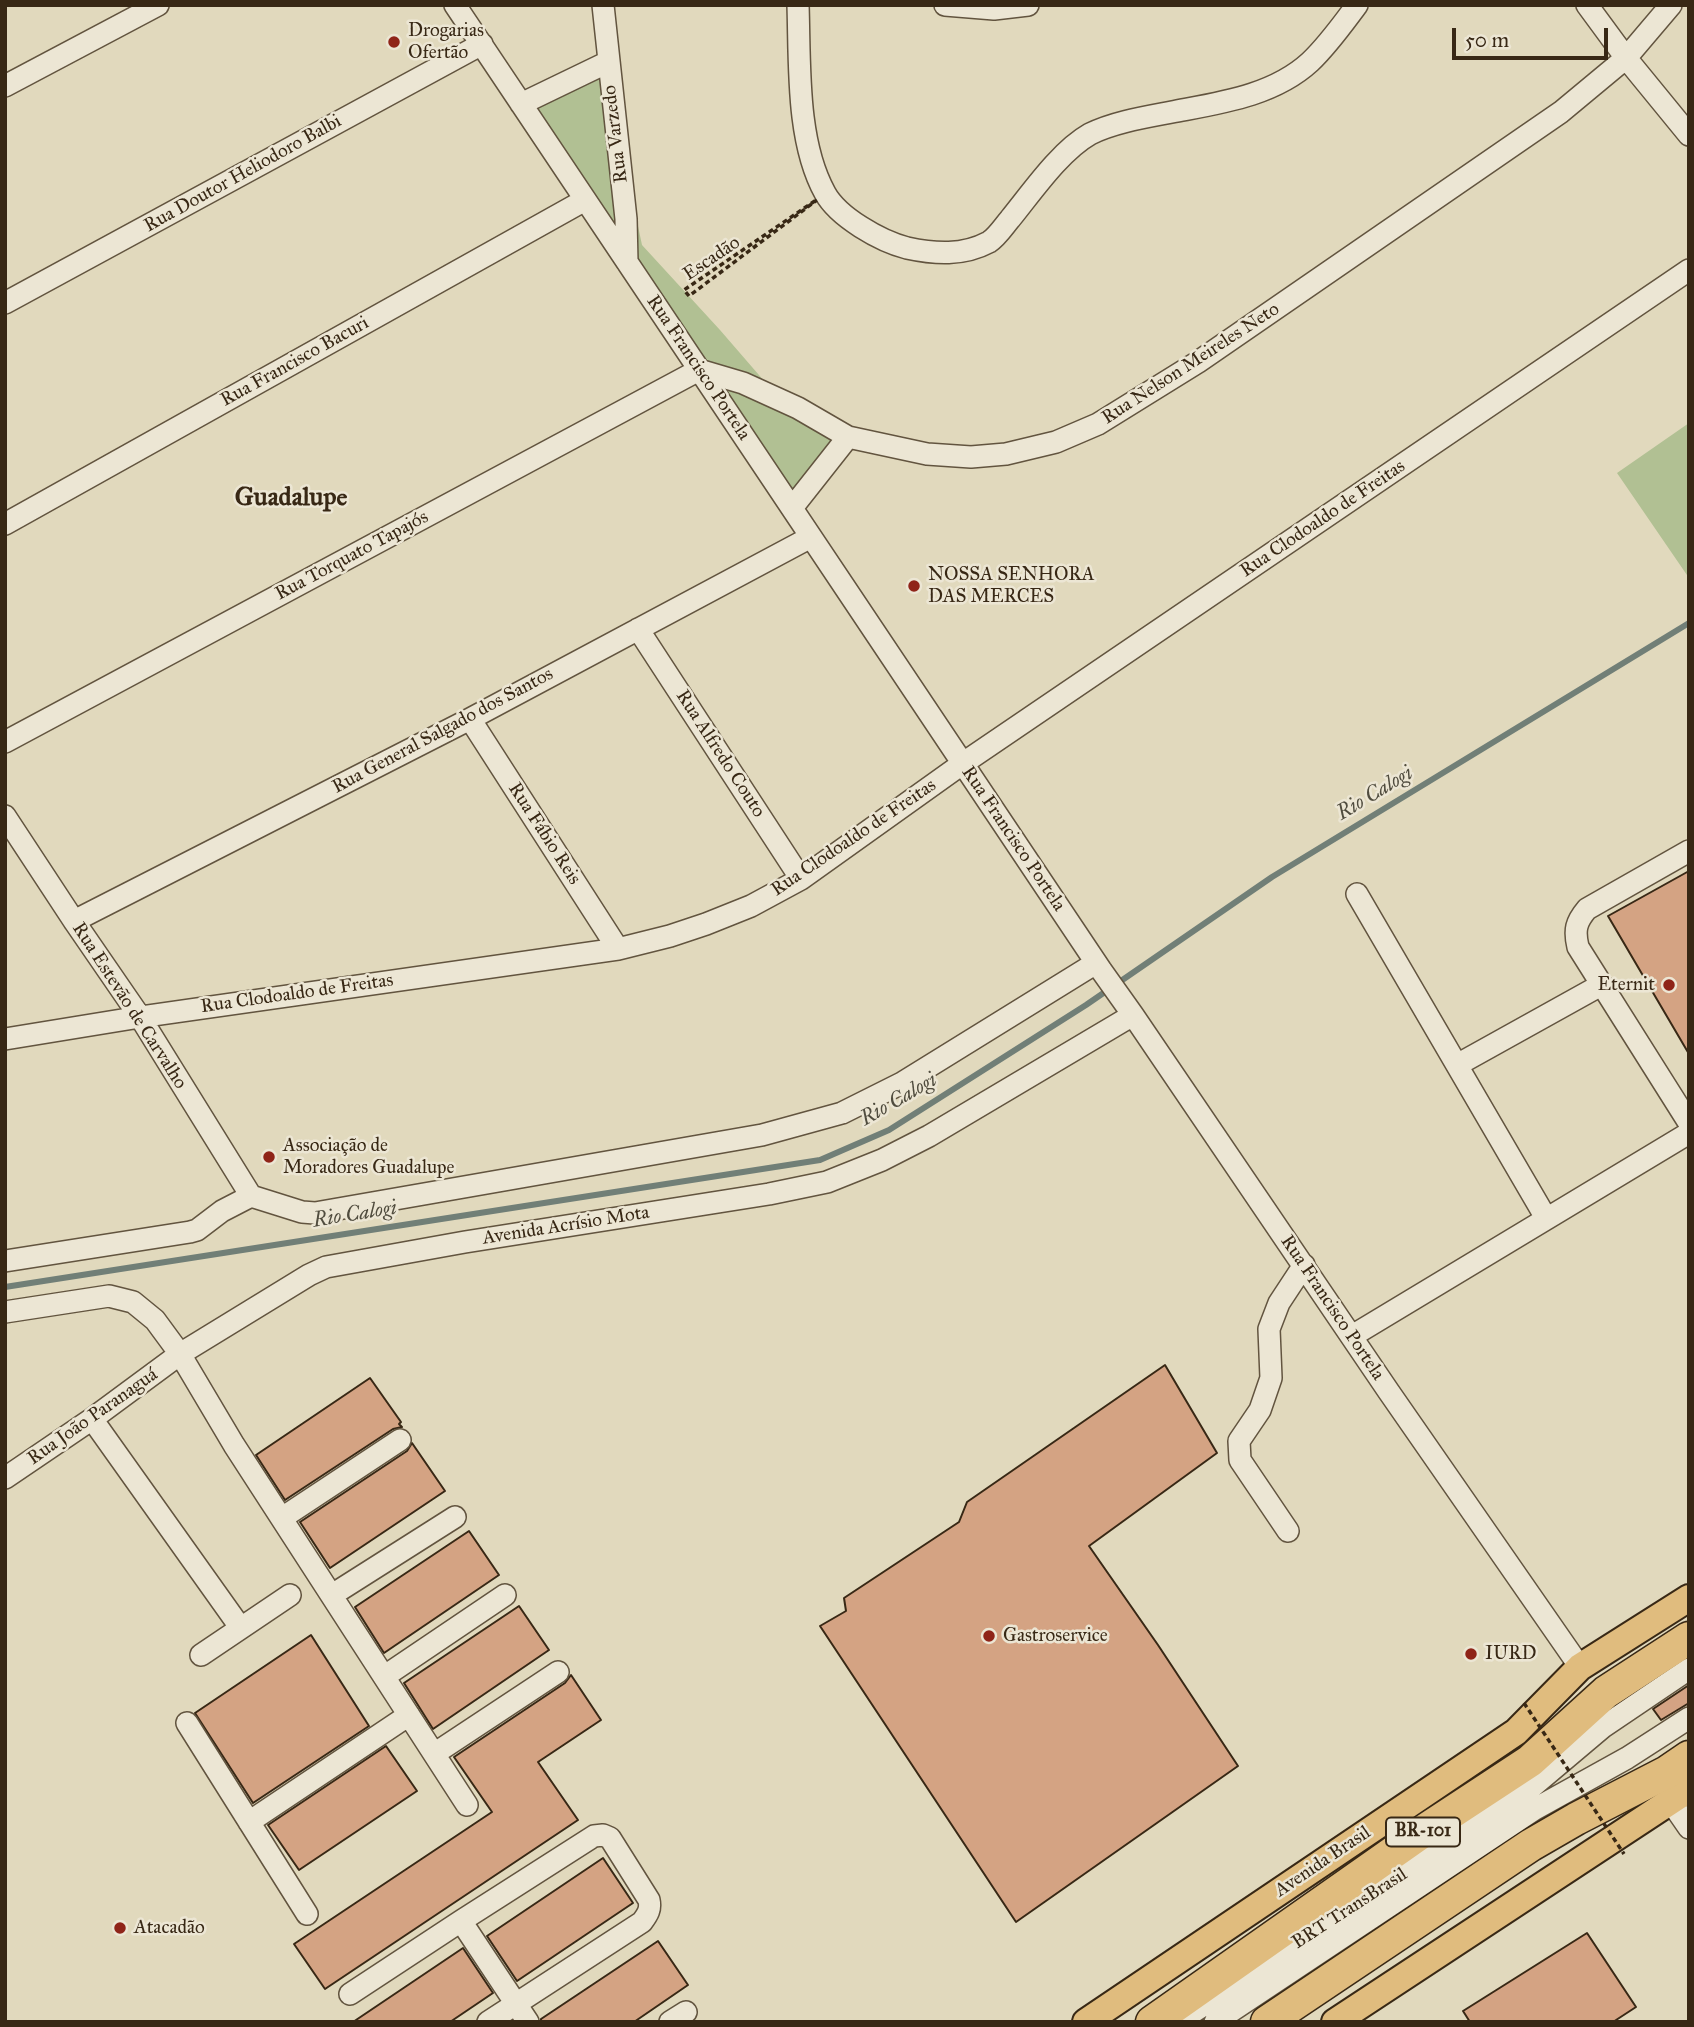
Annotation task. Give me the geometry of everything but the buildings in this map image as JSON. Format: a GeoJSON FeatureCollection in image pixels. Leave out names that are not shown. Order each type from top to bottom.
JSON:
{"type":"FeatureCollection","features":[{"type":"Feature","properties":{"kind":"highway","name":"Avenida Brasil"},"geometry":{"type":"LineString","coordinates":[[1152,2022],[1425,1830],[1530,1761],[1606,1692],[1689,1638]]}},
{"type":"Feature","properties":{"kind":"highway"},"geometry":{"type":"LineString","coordinates":[[1267,2022],[1531,1845],[1667,1772],[1689,1757]]}},
{"type":"Feature","properties":{"kind":"main road","name":"Avenida Brasil"},"geometry":{"type":"LineString","coordinates":[[1086,2022],[1516,1732],[1580,1667],[1689,1598]]}},
{"type":"Feature","properties":{"kind":"main road"},"geometry":{"type":"LineString","coordinates":[[1335,2022],[1680,1796]]}},
{"type":"Feature","properties":{"kind":"street"},"geometry":{"type":"LineString","coordinates":[[5,86],[158,5]]}},
{"type":"Feature","properties":{"kind":"street","name":"Rua Francisco Portela"},"geometry":{"type":"LineString","coordinates":[[455,5],[1098,966],[1580,1667]]}},
{"type":"Feature","properties":{"kind":"street","name":"Rua Varzedo"},"geometry":{"type":"LineString","coordinates":[[603,5],[625,207],[627,262]]}},
{"type":"Feature","properties":{"kind":"street"},"geometry":{"type":"LineString","coordinates":[[798,5],[807,149],[825,194],[863,230],[892,244],[930,253],[967,251],[992,240],[1060,158],[1090,135],[1134,119],[1235,100],[1281,82],[1308,64],[1332,40],[1357,5]]}},
{"type":"Feature","properties":{"kind":"street"},"geometry":{"type":"LineString","coordinates":[[945,5],[994,9],[1028,5]]}},
{"type":"Feature","properties":{"kind":"street"},"geometry":{"type":"LineString","coordinates":[[1587,5],[1689,135]]}},
{"type":"Feature","properties":{"kind":"street","name":"Rua Nelson Meireles Neto"},"geometry":{"type":"LineString","coordinates":[[699,370],[743,383],[798,408],[848,437],[927,454],[971,457],[1006,454],[1044,445],[1098,424],[1198,362],[1561,112],[1626,58],[1671,5]]}},
{"type":"Feature","properties":{"kind":"street","name":"Rua Doutor Heliodoro Balbi"},"geometry":{"type":"LineString","coordinates":[[5,303],[481,44]]}},
{"type":"Feature","properties":{"kind":"street"},"geometry":{"type":"LineString","coordinates":[[522,104],[608,62]]}},
{"type":"Feature","properties":{"kind":"street","name":"Rua Francisco Bacuri"},"geometry":{"type":"LineString","coordinates":[[5,524],[585,200]]}},
{"type":"Feature","properties":{"kind":"street","name":"Rua Clodoaldo de Freitas"},"geometry":{"type":"LineString","coordinates":[[5,1039],[140,1017],[618,949],[670,936],[751,906],[801,879],[962,764],[1689,270]]}},
{"type":"Feature","properties":{"kind":"street","name":"Rua Torquato Tapajós"},"geometry":{"type":"LineString","coordinates":[[5,741],[699,370]]}},
{"type":"Feature","properties":{"kind":"street"},"geometry":{"type":"LineString","coordinates":[[792,508],[848,437]]}},
{"type":"Feature","properties":{"kind":"street","name":"Rua General Salgado dos Santos"},"geometry":{"type":"LineString","coordinates":[[74,922],[470,719],[811,537]]}},
{"type":"Feature","properties":{"kind":"street","name":"Rua Alfredo Couto"},"geometry":{"type":"LineString","coordinates":[[638,629],[801,879]]}},
{"type":"Feature","properties":{"kind":"street","name":"Rua Fábio Reis"},"geometry":{"type":"LineString","coordinates":[[470,719],[618,949]]}},
{"type":"Feature","properties":{"kind":"street","name":"Rua Estevão de Carvalho"},"geometry":{"type":"LineString","coordinates":[[5,817],[140,1017],[251,1196]]}},
{"type":"Feature","properties":{"kind":"street"},"geometry":{"type":"LineString","coordinates":[[1689,851],[1587,909],[1576,927],[1578,947],[1689,1123]]}},
{"type":"Feature","properties":{"kind":"street"},"geometry":{"type":"LineString","coordinates":[[1357,894],[1546,1219]]}},
{"type":"Feature","properties":{"kind":"street"},"geometry":{"type":"LineString","coordinates":[[5,1261],[197,1230],[222,1211],[251,1196],[302,1212],[314,1213],[762,1135],[842,1113],[902,1083],[1098,966]]}},
{"type":"Feature","properties":{"kind":"street"},"geometry":{"type":"LineString","coordinates":[[1457,1066],[1601,985]]}},
{"type":"Feature","properties":{"kind":"street","name":"Avenida Acrísio Mota"},"geometry":{"type":"LineString","coordinates":[[180,1354],[326,1267],[465,1241],[769,1194],[827,1182],[882,1160],[929,1136],[1130,1010]]}},
{"type":"Feature","properties":{"kind":"street"},"geometry":{"type":"LineString","coordinates":[[1352,1336],[1689,1133]]}},
{"type":"Feature","properties":{"kind":"street"},"geometry":{"type":"LineString","coordinates":[[1288,1531],[1241,1460],[1239,1441],[1260,1410],[1270,1378],[1269,1329],[1279,1303],[1304,1265]]}},
{"type":"Feature","properties":{"kind":"street"},"geometry":{"type":"LineString","coordinates":[[5,1312],[109,1296],[133,1302],[155,1320],[180,1354],[234,1445],[467,1805]]}},
{"type":"Feature","properties":{"kind":"street","name":"Rua João Paranaguá"},"geometry":{"type":"LineString","coordinates":[[5,1478],[92,1419],[180,1354]]}},
{"type":"Feature","properties":{"kind":"street"},"geometry":{"type":"LineString","coordinates":[[92,1419],[240,1627]]}},
{"type":"Feature","properties":{"kind":"street"},"geometry":{"type":"LineString","coordinates":[[282,1518],[400,1440]]}},
{"type":"Feature","properties":{"kind":"street"},"geometry":{"type":"LineString","coordinates":[[332,1595],[455,1517]]}},
{"type":"Feature","properties":{"kind":"street"},"geometry":{"type":"LineString","coordinates":[[201,1655],[290,1595]]}},
{"type":"Feature","properties":{"kind":"street"},"geometry":{"type":"LineString","coordinates":[[385,1676],[505,1595]]}},
{"type":"Feature","properties":{"kind":"street","name":"BRT TransBrasil"},"geometry":{"type":"LineString","coordinates":[[1178,2022],[1520,1797],[1603,1727],[1689,1669]]}},
{"type":"Feature","properties":{"kind":"street"},"geometry":{"type":"LineString","coordinates":[[434,1755],[558,1672]]}},
{"type":"Feature","properties":{"kind":"street"},"geometry":{"type":"LineString","coordinates":[[249,1822],[409,1715]]}},
{"type":"Feature","properties":{"kind":"street","name":"BRT TransBrasil"},"geometry":{"type":"LineString","coordinates":[[1215,2022],[1535,1809],[1627,1758],[1689,1718]]}},
{"type":"Feature","properties":{"kind":"street"},"geometry":{"type":"LineString","coordinates":[[187,1723],[307,1914]]}},
{"type":"Feature","properties":{"kind":"street"},"geometry":{"type":"LineString","coordinates":[[1680,1796],[1689,1828]]}},
{"type":"Feature","properties":{"kind":"street"},"geometry":{"type":"LineString","coordinates":[[350,1994],[594,1836],[603,1835],[610,1838],[649,1899],[649,1913],[642,1922],[522,2013],[488,2022]]}},
{"type":"Feature","properties":{"kind":"street"},"geometry":{"type":"LineString","coordinates":[[461,1921],[522,2013]]}},
{"type":"Feature","properties":{"kind":"path","name":"Escadão"},"geometry":{"type":"LineString","coordinates":[[825,194],[689,296],[684,290],[760,239],[825,194]]}},
{"type":"Feature","properties":{"kind":"path"},"geometry":{"type":"LineString","coordinates":[[1524,1703],[1624,1854]]}},
{"type":"Feature","properties":{"kind":"green space"},"geometry":{"type":"Polygon","coordinates":[[[606,65],[642,245],[797,419],[842,438],[794,492],[702,369],[524,107],[606,65]]]}},
{"type":"Feature","properties":{"kind":"green space"},"geometry":{"type":"Polygon","coordinates":[[[1689,423],[1689,578],[1617,473],[1689,423]]]}},
{"type":"Feature","properties":{"kind":"waterway","name":"Rio Calogi"},"geometry":{"type":"LineString","coordinates":[[5,1287],[820,1160],[889,1130],[1086,1005],[1272,877],[1689,623]]}},
{"type":"Feature","properties":{"kind":"place","name":"Drogarias Ofertão"},"geometry":{"type":"Point","coordinates":[394,42]}},
{"type":"Feature","properties":{"kind":"place","name":"NOSSA SENHORA DAS MERCES"},"geometry":{"type":"Point","coordinates":[914,586]}},
{"type":"Feature","properties":{"kind":"place","name":"Eternit"},"geometry":{"type":"Point","coordinates":[1669,985]}},
{"type":"Feature","properties":{"kind":"place","name":"Associação de Moradores Guadalupe"},"geometry":{"type":"Point","coordinates":[269,1157]}},
{"type":"Feature","properties":{"kind":"place","name":"Gastroservice"},"geometry":{"type":"Point","coordinates":[989,1636]}},
{"type":"Feature","properties":{"kind":"place","name":"IURD"},"geometry":{"type":"Point","coordinates":[1471,1654]}},
{"type":"Feature","properties":{"kind":"place","name":"Atacadão"},"geometry":{"type":"Point","coordinates":[120,1928]}},
{"type":"Feature","properties":{"kind":"district","name":"Guadalupe"},"geometry":{"type":"Point","coordinates":[291,499]}}]}
